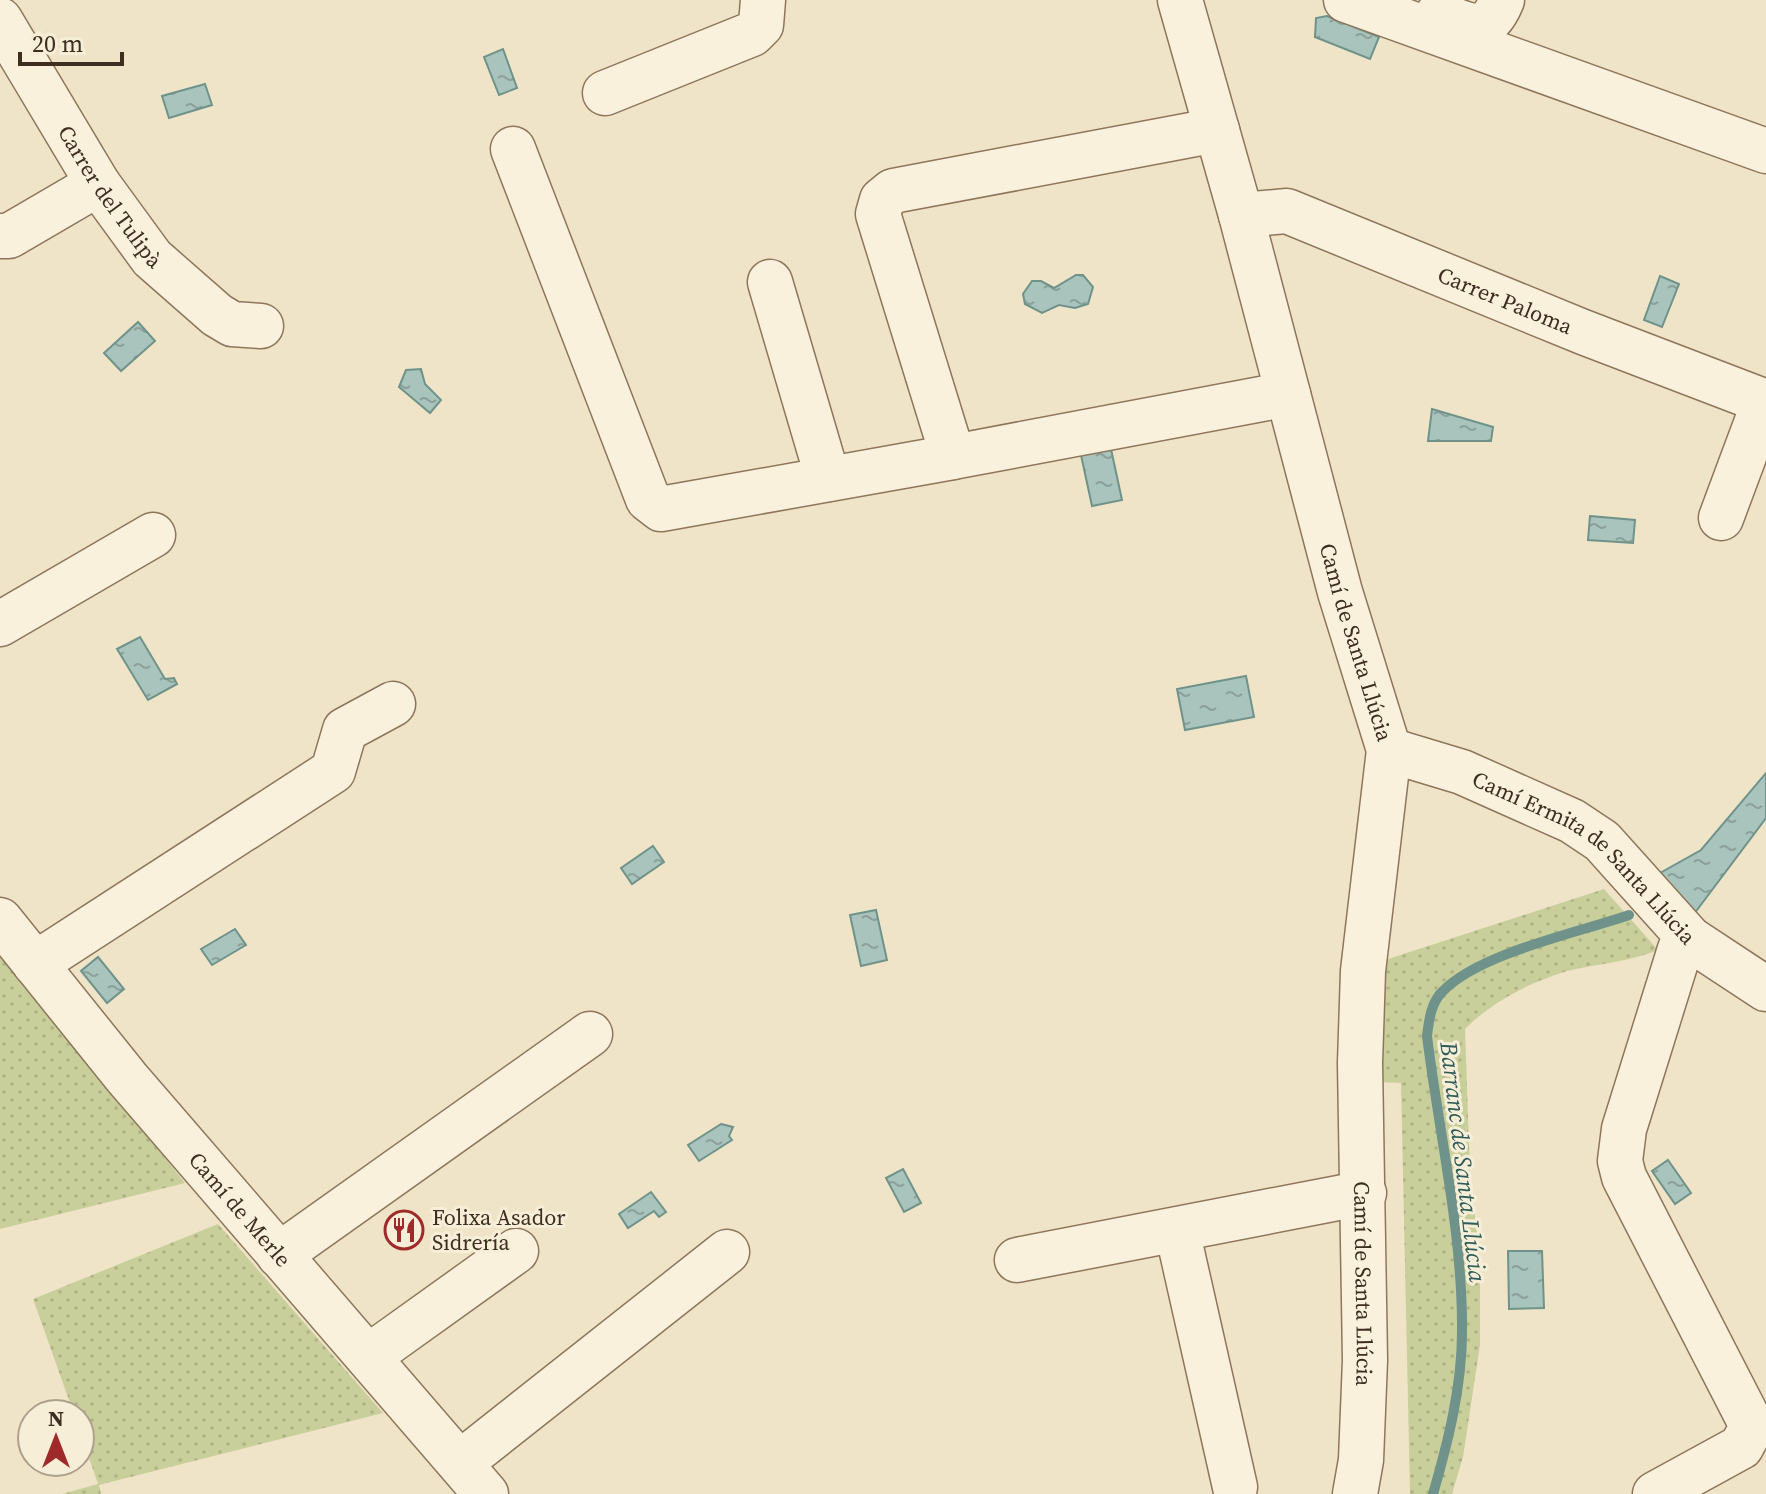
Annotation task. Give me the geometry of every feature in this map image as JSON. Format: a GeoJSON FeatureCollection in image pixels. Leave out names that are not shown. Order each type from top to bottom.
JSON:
{"type":"FeatureCollection","features":[{"type":"Feature","properties":{"kind":"street"},"geometry":{"type":"LineString","coordinates":[[605,93],[752,34],[761,25],[763,0]]}},
{"type":"Feature","properties":{"kind":"street"},"geometry":{"type":"LineString","coordinates":[[1346,0],[1766,151]]}},
{"type":"Feature","properties":{"kind":"street"},"geometry":{"type":"LineString","coordinates":[[1399,0],[1475,27],[1485,26],[1495,18],[1502,0]]}},
{"type":"Feature","properties":{"kind":"street","name":"Camí de Santa Llúcia"},"geometry":{"type":"LineString","coordinates":[[1187,8],[1340,592],[1389,750],[1363,971],[1360,1063],[1365,1360],[1361,1460],[1355,1494]]}},
{"type":"Feature","properties":{"kind":"street","name":"Carrer del Tulipà"},"geometry":{"type":"LineString","coordinates":[[0,20],[98,184],[152,258],[217,315],[232,324],[261,326]]}},
{"type":"Feature","properties":{"kind":"street"},"geometry":{"type":"LineString","coordinates":[[953,457],[878,214],[882,200],[893,191],[1217,130]]}},
{"type":"Feature","properties":{"kind":"street"},"geometry":{"type":"LineString","coordinates":[[513,149],[653,505],[661,509],[1288,394]]}},
{"type":"Feature","properties":{"kind":"street"},"geometry":{"type":"LineString","coordinates":[[0,236],[9,236],[98,184]]}},
{"type":"Feature","properties":{"kind":"street","name":"Carrer Paloma"},"geometry":{"type":"LineString","coordinates":[[1241,215],[1287,211],[1583,332],[1766,402]]}},
{"type":"Feature","properties":{"kind":"street"},"geometry":{"type":"LineString","coordinates":[[770,282],[828,479]]}},
{"type":"Feature","properties":{"kind":"street"},"geometry":{"type":"LineString","coordinates":[[1721,518],[1759,416],[1766,410]]}},
{"type":"Feature","properties":{"kind":"street"},"geometry":{"type":"LineString","coordinates":[[0,624],[153,535]]}},
{"type":"Feature","properties":{"kind":"street"},"geometry":{"type":"LineString","coordinates":[[35,964],[333,771],[345,730],[393,704]]}},
{"type":"Feature","properties":{"kind":"street","name":"Camí Ermita de Santa Llúcia"},"geometry":{"type":"LineString","coordinates":[[1389,750],[1462,772],[1572,821],[1602,841],[1690,939],[1766,989]]}},
{"type":"Feature","properties":{"kind":"street","name":"Camí de Merle"},"geometry":{"type":"LineString","coordinates":[[0,920],[279,1255],[473,1478]]}},
{"type":"Feature","properties":{"kind":"street"},"geometry":{"type":"LineString","coordinates":[[1655,1494],[1741,1447],[1751,1429],[1624,1177],[1620,1161],[1624,1129],[1680,949],[1690,939]]}},
{"type":"Feature","properties":{"kind":"street"},"geometry":{"type":"LineString","coordinates":[[279,1255],[590,1034]]}},
{"type":"Feature","properties":{"kind":"street"},"geometry":{"type":"LineString","coordinates":[[1017,1260],[1364,1193]]}},
{"type":"Feature","properties":{"kind":"street"},"geometry":{"type":"LineString","coordinates":[[1177,1230],[1235,1487]]}},
{"type":"Feature","properties":{"kind":"street"},"geometry":{"type":"LineString","coordinates":[[368,1357],[516,1251]]}},
{"type":"Feature","properties":{"kind":"street"},"geometry":{"type":"LineString","coordinates":[[473,1478],[727,1252]]}},
{"type":"Feature","properties":{"kind":"green space"},"geometry":{"type":"Polygon","coordinates":[[[1604,889],[1658,950],[1542,980],[1495,1004],[1465,1029],[1470,1172],[1480,1260],[1480,1345],[1463,1457],[1452,1494],[1410,1494],[1401,1083],[1378,1082],[1385,960],[1604,889]]]}},
{"type":"Feature","properties":{"kind":"green space"},"geometry":{"type":"Polygon","coordinates":[[[0,952],[185,1183],[0,1229],[0,952]]]}},
{"type":"Feature","properties":{"kind":"green space"},"geometry":{"type":"Polygon","coordinates":[[[218,1224],[383,1413],[99,1485],[101,1494],[62,1494],[98,1484],[96,1398],[68,1398],[33,1299],[218,1224]]]}},
{"type":"Feature","properties":{"kind":"water"},"geometry":{"type":"Polygon","coordinates":[[[1327,16],[1379,37],[1370,59],[1315,37],[1316,18],[1327,16]]]}},
{"type":"Feature","properties":{"kind":"water"},"geometry":{"type":"Polygon","coordinates":[[[503,49],[517,88],[499,95],[484,57],[503,49]]]}},
{"type":"Feature","properties":{"kind":"water"},"geometry":{"type":"Polygon","coordinates":[[[205,84],[212,105],[169,118],[162,96],[205,84]]]}},
{"type":"Feature","properties":{"kind":"water"},"geometry":{"type":"Polygon","coordinates":[[[1076,275],[1083,275],[1093,287],[1088,304],[1075,308],[1059,305],[1042,313],[1025,304],[1023,294],[1032,281],[1041,281],[1054,288],[1076,275]]]}},
{"type":"Feature","properties":{"kind":"water"},"geometry":{"type":"Polygon","coordinates":[[[1660,276],[1679,284],[1662,327],[1644,320],[1660,276]]]}},
{"type":"Feature","properties":{"kind":"water"},"geometry":{"type":"Polygon","coordinates":[[[138,322],[155,341],[121,371],[104,353],[138,322]]]}},
{"type":"Feature","properties":{"kind":"water"},"geometry":{"type":"Polygon","coordinates":[[[421,369],[425,384],[441,400],[430,413],[399,387],[406,370],[421,369]]]}},
{"type":"Feature","properties":{"kind":"water"},"geometry":{"type":"Polygon","coordinates":[[[1432,409],[1493,427],[1491,441],[1428,441],[1432,409]]]}},
{"type":"Feature","properties":{"kind":"water"},"geometry":{"type":"Polygon","coordinates":[[[1111,449],[1122,500],[1092,506],[1081,455],[1111,449]]]}},
{"type":"Feature","properties":{"kind":"water"},"geometry":{"type":"Polygon","coordinates":[[[1590,516],[1635,520],[1633,543],[1588,540],[1590,516]]]}},
{"type":"Feature","properties":{"kind":"water"},"geometry":{"type":"Polygon","coordinates":[[[140,637],[165,679],[174,678],[177,684],[148,700],[117,649],[140,637]]]}},
{"type":"Feature","properties":{"kind":"water"},"geometry":{"type":"Polygon","coordinates":[[[1246,676],[1254,717],[1185,730],[1177,689],[1246,676]]]}},
{"type":"Feature","properties":{"kind":"water"},"geometry":{"type":"Polygon","coordinates":[[[1766,773],[1766,818],[1691,918],[1653,877],[1701,850],[1766,773]]]}},
{"type":"Feature","properties":{"kind":"water"},"geometry":{"type":"Polygon","coordinates":[[[653,846],[664,862],[632,884],[621,868],[653,846]]]}},
{"type":"Feature","properties":{"kind":"water"},"geometry":{"type":"Polygon","coordinates":[[[876,910],[887,960],[861,966],[850,915],[876,910]]]}},
{"type":"Feature","properties":{"kind":"water"},"geometry":{"type":"Polygon","coordinates":[[[235,929],[246,945],[212,965],[201,949],[235,929]]]}},
{"type":"Feature","properties":{"kind":"water"},"geometry":{"type":"Polygon","coordinates":[[[98,957],[124,989],[107,1003],[81,971],[98,957]]]}},
{"type":"Feature","properties":{"kind":"water"},"geometry":{"type":"Polygon","coordinates":[[[721,1124],[733,1127],[729,1136],[732,1140],[699,1161],[688,1145],[721,1124]]]}},
{"type":"Feature","properties":{"kind":"water"},"geometry":{"type":"Polygon","coordinates":[[[1668,1160],[1691,1193],[1675,1204],[1652,1171],[1668,1160]]]}},
{"type":"Feature","properties":{"kind":"water"},"geometry":{"type":"Polygon","coordinates":[[[903,1169],[921,1203],[904,1212],[886,1178],[903,1169]]]}},
{"type":"Feature","properties":{"kind":"water"},"geometry":{"type":"Polygon","coordinates":[[[651,1192],[666,1212],[659,1217],[654,1211],[628,1228],[619,1214],[651,1192]]]}},
{"type":"Feature","properties":{"kind":"water"},"geometry":{"type":"Polygon","coordinates":[[[1508,1251],[1542,1251],[1544,1308],[1509,1309],[1508,1251]]]}},
{"type":"Feature","properties":{"kind":"waterway","name":"Barranc de Santa Llúcia"},"geometry":{"type":"LineString","coordinates":[[1433,1494],[1457,1394],[1462,1332],[1455,1221],[1427,1036],[1433,1006],[1443,991],[1480,966],[1530,946],[1629,915]]}},
{"type":"Feature","properties":{"kind":"place","name":"Folixa Asador Sidrería"},"geometry":{"type":"Point","coordinates":[404,1230]}}]}
